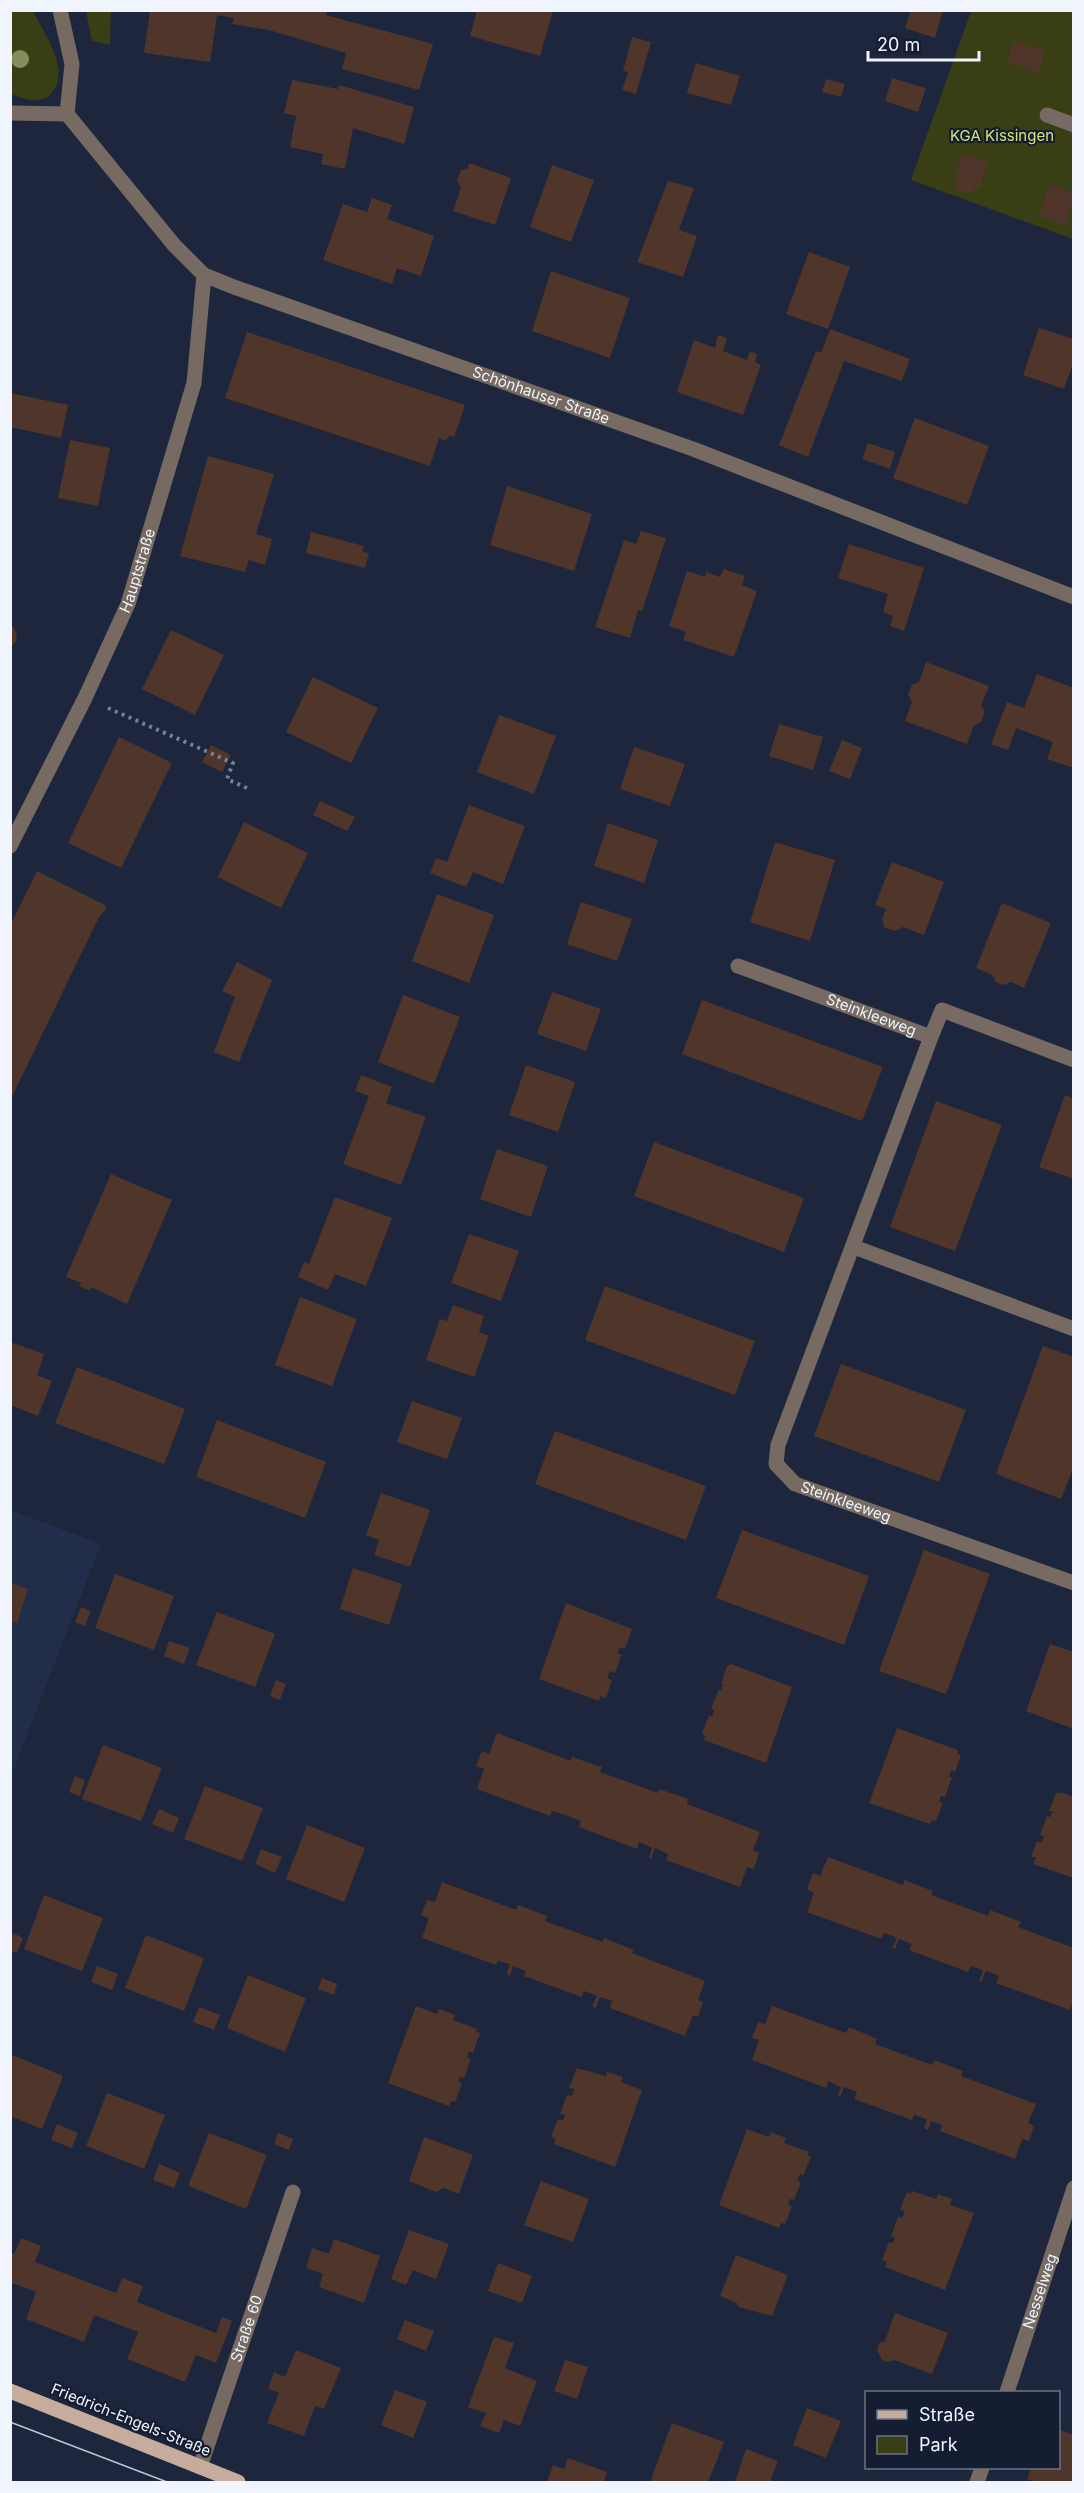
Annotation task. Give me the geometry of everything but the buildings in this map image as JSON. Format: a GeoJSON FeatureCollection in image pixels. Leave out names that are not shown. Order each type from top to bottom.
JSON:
{"type":"FeatureCollection","features":[{"type":"Feature","properties":{"kind":"main road","name":"Friedrich-Engels-Straße"},"geometry":{"type":"LineString","coordinates":[[10,2391],[238,2482]]}},
{"type":"Feature","properties":{"kind":"street"},"geometry":{"type":"LineString","coordinates":[[10,113],[67,114],[72,64],[60,10]]}},
{"type":"Feature","properties":{"kind":"street","name":"Schönhauser Straße"},"geometry":{"type":"LineString","coordinates":[[67,114],[174,245],[204,275],[693,449],[1074,597]]}},
{"type":"Feature","properties":{"kind":"street"},"geometry":{"type":"LineString","coordinates":[[1047,115],[1074,125]]}},
{"type":"Feature","properties":{"kind":"street","name":"Hauptstraße"},"geometry":{"type":"LineString","coordinates":[[10,846],[85,698],[128,604],[194,383],[204,275]]}},
{"type":"Feature","properties":{"kind":"street","name":"Steinkleeweg"},"geometry":{"type":"LineString","coordinates":[[738,966],[930,1037],[854,1247],[778,1445],[776,1464],[795,1484],[1074,1582]]}},
{"type":"Feature","properties":{"kind":"street"},"geometry":{"type":"LineString","coordinates":[[930,1037],[942,1010],[1074,1059]]}},
{"type":"Feature","properties":{"kind":"street"},"geometry":{"type":"LineString","coordinates":[[854,1247],[1074,1329]]}},
{"type":"Feature","properties":{"kind":"street","name":"Nesselweg"},"geometry":{"type":"LineString","coordinates":[[1007,2391],[1074,2188]]}},
{"type":"Feature","properties":{"kind":"street","name":"Straße 60"},"geometry":{"type":"LineString","coordinates":[[200,2467],[293,2192]]}},
{"type":"Feature","properties":{"kind":"path"},"geometry":{"type":"LineString","coordinates":[[85,698],[233,763],[227,779],[247,788]]}},
{"type":"Feature","properties":{"kind":"shaded area"},"geometry":{"type":"Polygon","coordinates":[[[11,1510],[101,1544],[11,1776],[11,1510]]]}},
{"type":"Feature","properties":{"kind":"green space"},"geometry":{"type":"Polygon","coordinates":[[[10,11],[33,11],[54,52],[59,74],[57,84],[51,94],[42,99],[26,99],[11,94],[10,11]]]}},
{"type":"Feature","properties":{"kind":"green space"},"geometry":{"type":"Polygon","coordinates":[[[86,11],[111,11],[110,45],[92,41],[86,11]]]}},
{"type":"Feature","properties":{"kind":"green space","name":"KGA Kissingen"},"geometry":{"type":"Polygon","coordinates":[[[971,11],[1073,11],[1073,239],[911,180],[971,11]]]}},
{"type":"Feature","properties":{"kind":"tram line"},"geometry":{"type":"LineString","coordinates":[[10,2422],[167,2482]]}}]}
